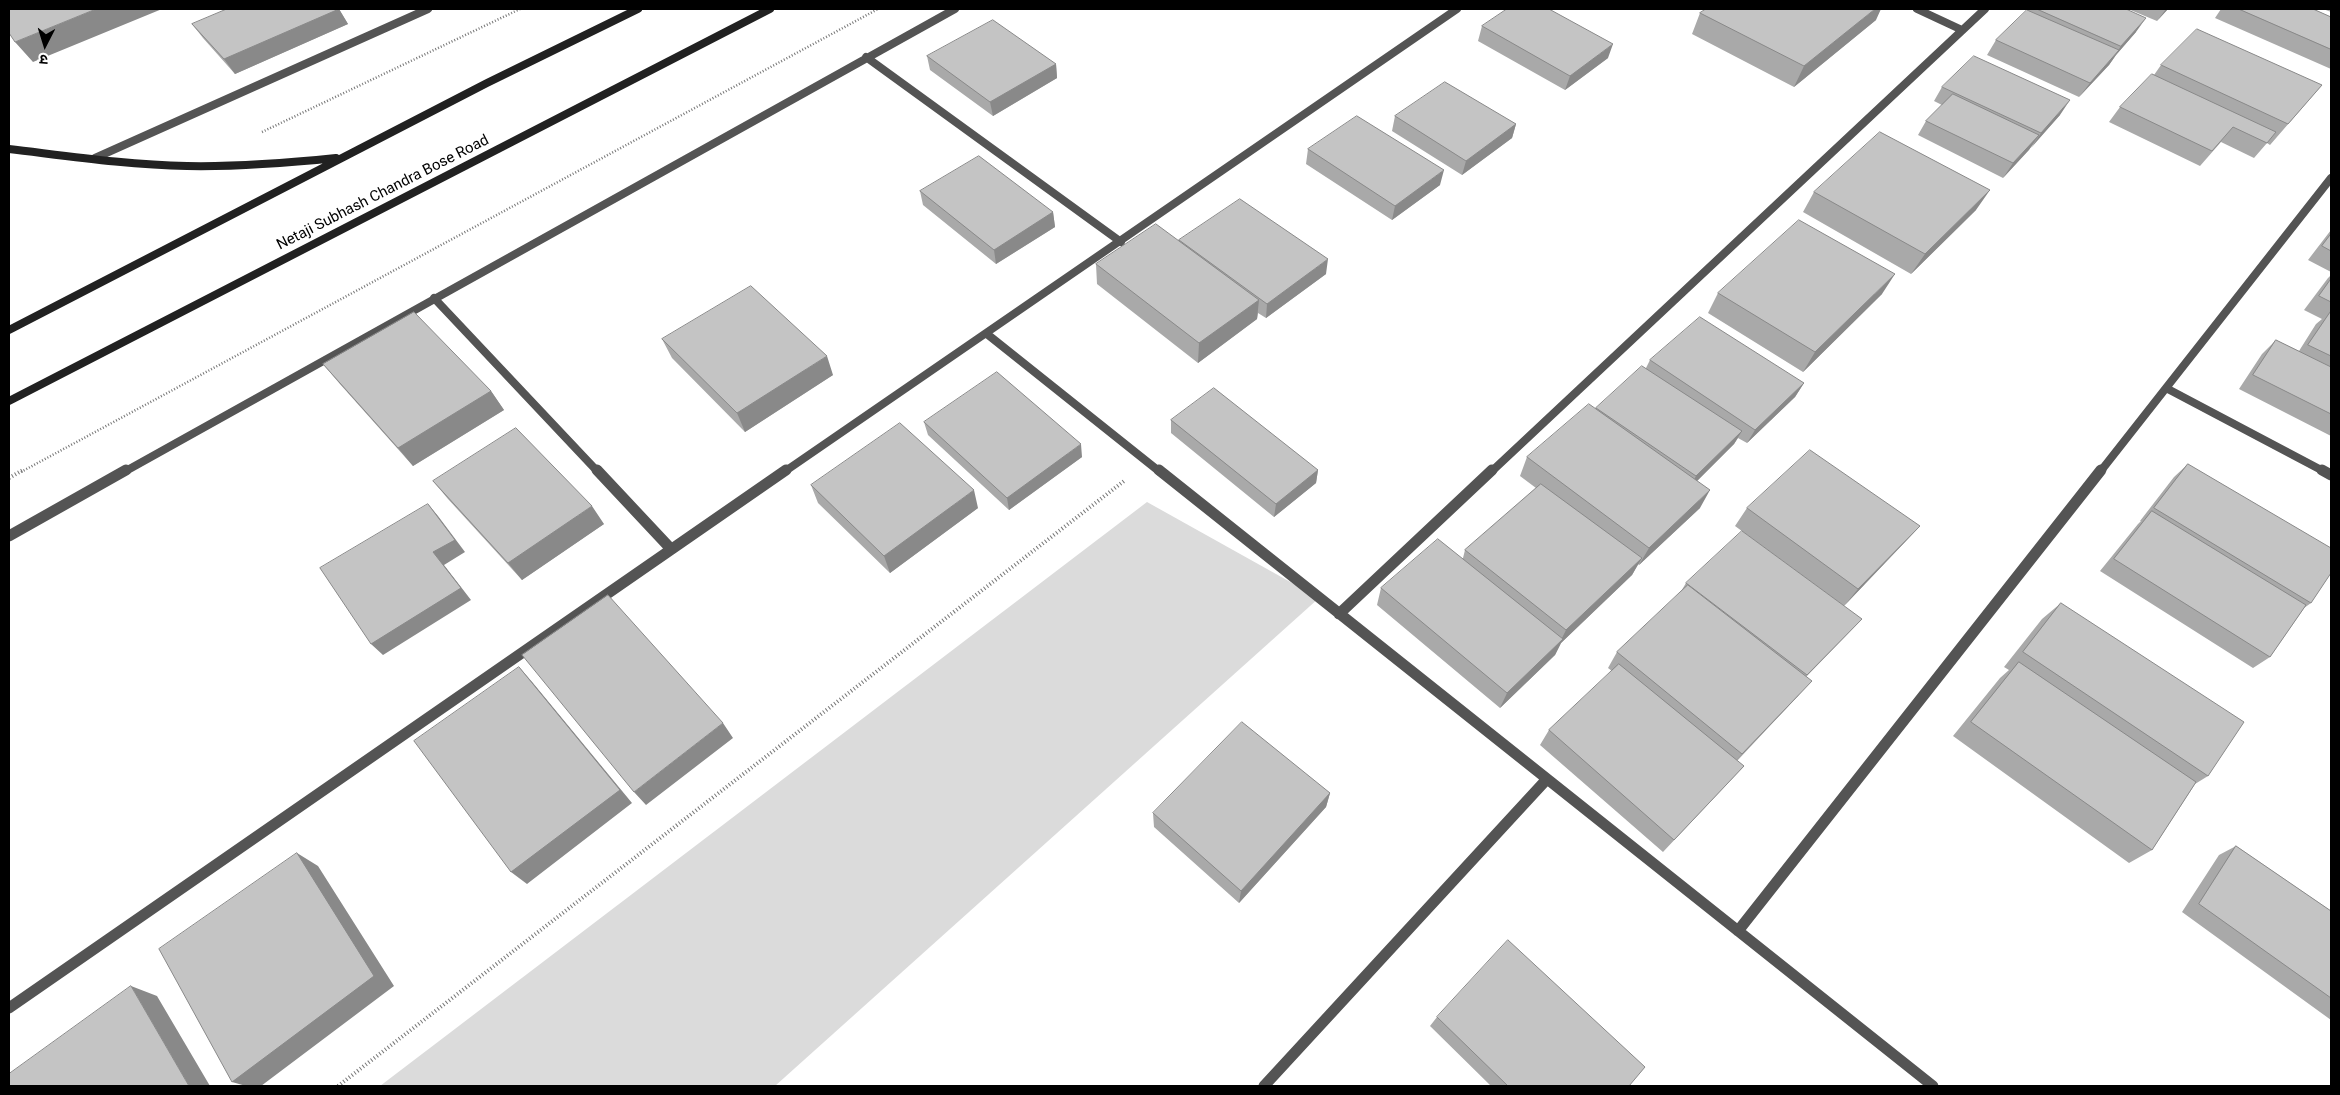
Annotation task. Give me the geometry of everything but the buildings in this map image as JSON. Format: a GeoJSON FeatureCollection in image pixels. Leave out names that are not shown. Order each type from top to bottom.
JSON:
{"type":"FeatureCollection","features":[{"type":"Feature","properties":{"kind":"main road"},"geometry":{"type":"LineString","coordinates":[[9,330],[344,157],[638,9]]}},
{"type":"Feature","properties":{"kind":"main road","name":"Netaji Subhash Chandra Bose Road"},"geometry":{"type":"LineString","coordinates":[[9,401],[770,9]]}},
{"type":"Feature","properties":{"kind":"main road"},"geometry":{"type":"LineString","coordinates":[[12,150],[156,164],[224,166],[284,164],[344,157]]}},
{"type":"Feature","properties":{"kind":"street"},"geometry":{"type":"LineString","coordinates":[[402,9],[411,17]]}},
{"type":"Feature","properties":{"kind":"street"},"geometry":{"type":"LineString","coordinates":[[95,158],[428,9]]}},
{"type":"Feature","properties":{"kind":"street"},"geometry":{"type":"LineString","coordinates":[[9,536],[955,9]]}},
{"type":"Feature","properties":{"kind":"street"},"geometry":{"type":"LineString","coordinates":[[9,1008],[671,549],[1121,242],[1457,9]]}},
{"type":"Feature","properties":{"kind":"street"},"geometry":{"type":"LineString","coordinates":[[1917,9],[1962,30]]}},
{"type":"Feature","properties":{"kind":"street"},"geometry":{"type":"LineString","coordinates":[[1339,614],[1985,9]]}},
{"type":"Feature","properties":{"kind":"street"},"geometry":{"type":"LineString","coordinates":[[866,57],[1121,242]]}},
{"type":"Feature","properties":{"kind":"street"},"geometry":{"type":"LineString","coordinates":[[9,142],[12,150]]}},
{"type":"Feature","properties":{"kind":"street"},"geometry":{"type":"LineString","coordinates":[[1738,931],[2331,178]]}},
{"type":"Feature","properties":{"kind":"street"},"geometry":{"type":"LineString","coordinates":[[434,298],[671,549]]}},
{"type":"Feature","properties":{"kind":"street"},"geometry":{"type":"LineString","coordinates":[[987,334],[1933,1086]]}},
{"type":"Feature","properties":{"kind":"street"},"geometry":{"type":"LineString","coordinates":[[2166,388],[2331,475]]}},
{"type":"Feature","properties":{"kind":"street"},"geometry":{"type":"LineString","coordinates":[[1264,1086],[1547,779]]}},
{"type":"Feature","properties":{"kind":"path"},"geometry":{"type":"LineString","coordinates":[[255,135],[520,9]]}},
{"type":"Feature","properties":{"kind":"path"},"geometry":{"type":"LineString","coordinates":[[9,478],[878,9]]}},
{"type":"Feature","properties":{"kind":"path"},"geometry":{"type":"LineString","coordinates":[[338,1086],[1148,462]]}},
{"type":"Feature","properties":{"kind":"shaded area"},"geometry":{"type":"Polygon","coordinates":[[[1147,502],[1319,598],[775,1086],[380,1086],[1147,502]]]}}]}
